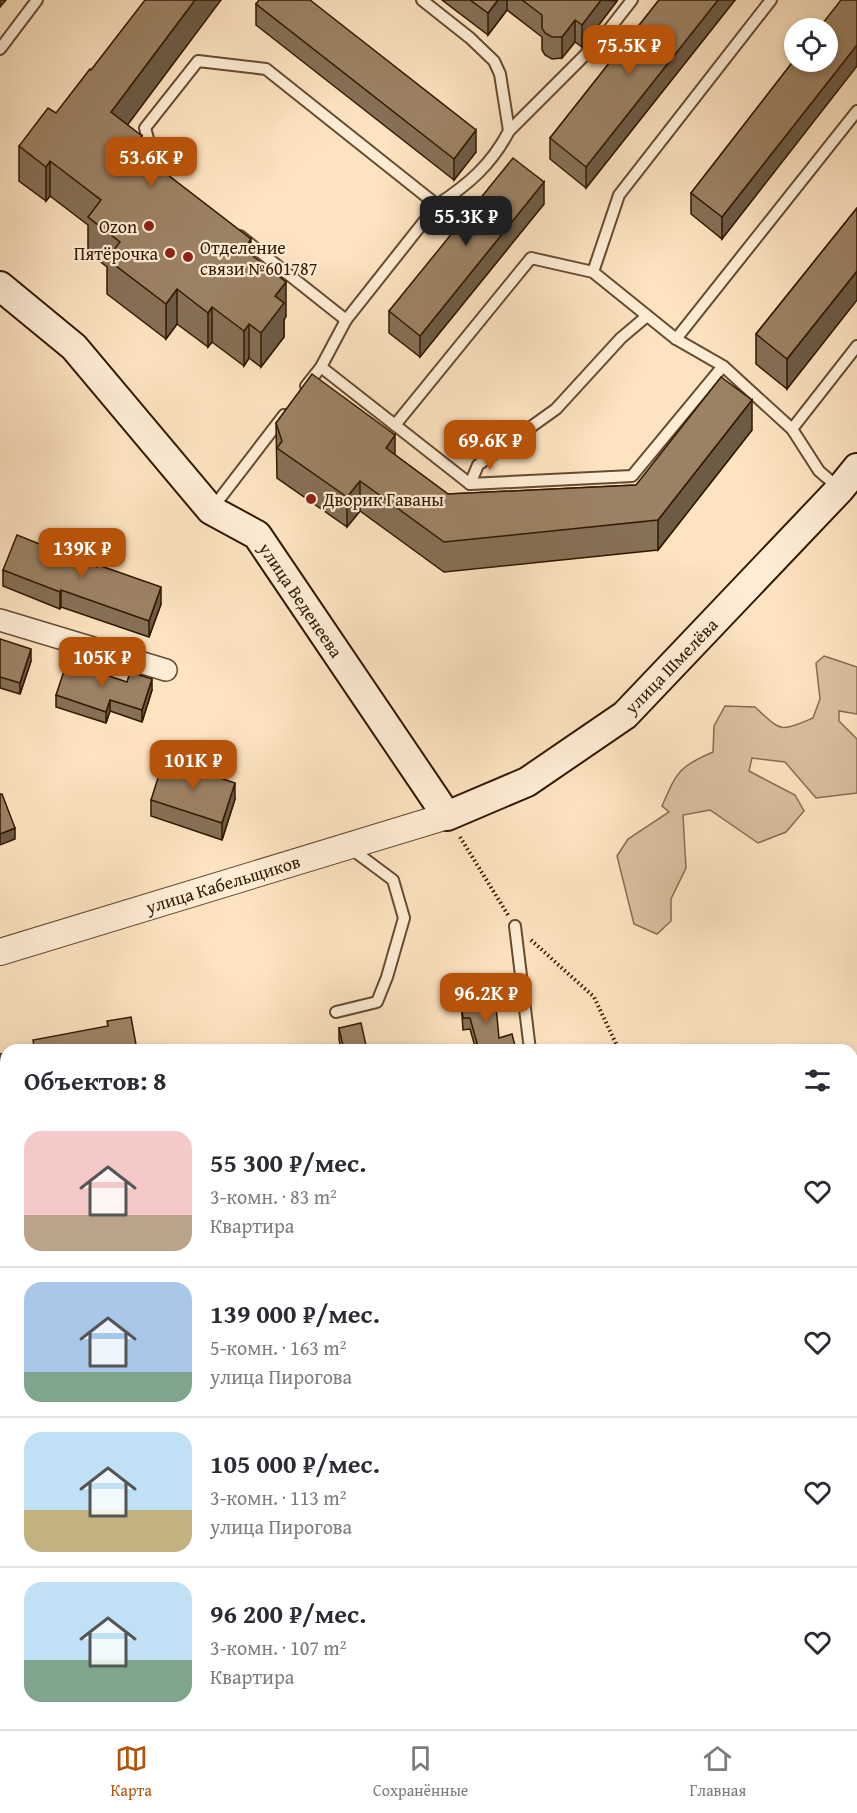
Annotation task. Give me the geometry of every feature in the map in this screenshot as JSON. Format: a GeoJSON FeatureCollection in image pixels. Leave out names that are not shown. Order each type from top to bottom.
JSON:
{"type":"FeatureCollection","features":[{"type":"Feature","properties":{"kind":"main road","name":"улица Веденеева"},"geometry":{"type":"LineString","coordinates":[[0,286],[74,347],[211,510],[257,535],[447,816]]}},
{"type":"Feature","properties":{"kind":"main road","name":"улица Шмелёва"},"geometry":{"type":"LineString","coordinates":[[447,816],[527,782],[626,715],[848,478]]}},
{"type":"Feature","properties":{"kind":"street"},"geometry":{"type":"LineString","coordinates":[[0,620],[166,670]]}},
{"type":"Feature","properties":{"kind":"street","name":"улица Кабельщиков"},"geometry":{"type":"LineString","coordinates":[[0,952],[447,816]]}},
{"type":"Feature","properties":{"kind":"lane"},"geometry":{"type":"LineString","coordinates":[[0,50],[37,0]]}},
{"type":"Feature","properties":{"kind":"lane"},"geometry":{"type":"LineString","coordinates":[[422,0],[470,38],[494,61],[500,74],[509,131]]}},
{"type":"Feature","properties":{"kind":"lane"},"geometry":{"type":"LineString","coordinates":[[211,510],[321,367],[346,320],[437,205],[458,192],[485,168],[509,131],[603,37],[632,0]]}},
{"type":"Feature","properties":{"kind":"lane"},"geometry":{"type":"LineString","coordinates":[[593,272],[619,195],[771,0]]}},
{"type":"Feature","properties":{"kind":"lane"},"geometry":{"type":"LineString","coordinates":[[175,184],[157,170],[145,128],[198,61],[266,69],[437,205]]}},
{"type":"Feature","properties":{"kind":"lane"},"geometry":{"type":"LineString","coordinates":[[676,339],[857,111]]}},
{"type":"Feature","properties":{"kind":"lane"},"geometry":{"type":"LineString","coordinates":[[229,227],[346,320]]}},
{"type":"Feature","properties":{"kind":"lane"},"geometry":{"type":"LineString","coordinates":[[395,424],[531,258],[593,272],[676,339],[723,366],[792,429],[819,471],[848,478]]}},
{"type":"Feature","properties":{"kind":"lane"},"geometry":{"type":"LineString","coordinates":[[470,484],[478,465],[556,409],[621,338],[647,316]]}},
{"type":"Feature","properties":{"kind":"lane"},"geometry":{"type":"LineString","coordinates":[[792,429],[857,346]]}},
{"type":"Feature","properties":{"kind":"lane"},"geometry":{"type":"LineString","coordinates":[[321,367],[470,484],[632,476],[723,366]]}},
{"type":"Feature","properties":{"kind":"lane"},"geometry":{"type":"LineString","coordinates":[[336,1012],[377,1002],[387,977],[404,918],[393,880],[348,846]]}},
{"type":"Feature","properties":{"kind":"lane"},"geometry":{"type":"LineString","coordinates":[[515,926],[529,1044]]}},
{"type":"Feature","properties":{"kind":"shaded area"},"geometry":{"type":"Polygon","coordinates":[[[824,656],[857,667],[857,714],[839,711],[839,721],[857,739],[857,793],[816,798],[785,762],[752,758],[749,771],[795,795],[804,811],[786,832],[758,843],[710,810],[683,815],[686,868],[671,899],[671,921],[657,934],[634,924],[617,856],[628,839],[669,812],[662,806],[671,785],[680,772],[692,762],[713,752],[714,726],[725,706],[755,707],[781,727],[793,726],[813,718],[820,699],[816,663],[824,656]]]}},
{"type":"Feature","properties":{"kind":"building"},"geometry":{"type":"Polygon","coordinates":[[[145,0],[195,0],[111,112],[142,136],[133,148],[251,239],[244,249],[286,282],[275,296],[284,303],[261,333],[249,324],[244,331],[212,307],[208,313],[177,289],[166,304],[107,259],[120,242],[88,217],[101,200],[50,161],[46,167],[19,146],[48,108],[56,113],[145,0]]]}},
{"type":"Feature","properties":{"kind":"building"},"geometry":{"type":"Polygon","coordinates":[[[259,0],[310,0],[476,130],[454,159],[256,4],[259,0]]]}},
{"type":"Feature","properties":{"kind":"building"},"geometry":{"type":"Polygon","coordinates":[[[470,0],[498,0],[488,13],[470,0]]]}},
{"type":"Feature","properties":{"kind":"building"},"geometry":{"type":"Polygon","coordinates":[[[522,0],[601,0],[582,25],[575,20],[562,37],[552,37],[542,28],[542,15],[522,0]]]}},
{"type":"Feature","properties":{"kind":"building"},"geometry":{"type":"Polygon","coordinates":[[[659,0],[718,0],[586,167],[550,138],[659,0]]]}},
{"type":"Feature","properties":{"kind":"building"},"geometry":{"type":"Polygon","coordinates":[[[841,0],[857,0],[857,45],[838,69],[838,18],[827,18],[841,0]]]}},
{"type":"Feature","properties":{"kind":"building"},"geometry":{"type":"Polygon","coordinates":[[[785,72],[836,72],[722,217],[691,193],[785,72]]]}},
{"type":"Feature","properties":{"kind":"building"},"geometry":{"type":"Polygon","coordinates":[[[513,158],[544,182],[420,336],[389,311],[513,158]]]}},
{"type":"Feature","properties":{"kind":"building"},"geometry":{"type":"Polygon","coordinates":[[[857,208],[857,271],[787,359],[756,334],[857,208]]]}},
{"type":"Feature","properties":{"kind":"building"},"geometry":{"type":"Polygon","coordinates":[[[312,374],[395,435],[386,448],[448,494],[636,485],[721,377],[752,400],[658,520],[444,542],[360,481],[347,497],[277,448],[282,441],[276,423],[312,374]]]}},
{"type":"Feature","properties":{"kind":"building"},"geometry":{"type":"Polygon","coordinates":[[[17,535],[97,567],[98,565],[161,587],[149,621],[61,590],[60,592],[3,570],[17,535]]]}},
{"type":"Feature","properties":{"kind":"building"},"geometry":{"type":"Polygon","coordinates":[[[0,639],[31,649],[20,683],[0,677],[0,639]]]}},
{"type":"Feature","properties":{"kind":"building"},"geometry":{"type":"Polygon","coordinates":[[[67,662],[127,682],[130,672],[152,679],[142,710],[110,700],[106,712],[56,695],[67,662]]]}},
{"type":"Feature","properties":{"kind":"building"},"geometry":{"type":"Polygon","coordinates":[[[164,759],[235,783],[222,823],[151,800],[164,759]]]}},
{"type":"Feature","properties":{"kind":"building"},"geometry":{"type":"Polygon","coordinates":[[[0,794],[2,794],[15,828],[0,834],[0,794]]]}},
{"type":"Feature","properties":{"kind":"building"},"geometry":{"type":"Polygon","coordinates":[[[495,996],[499,1038],[512,1034],[514,1044],[477,1044],[470,1018],[463,1018],[461,1000],[495,996]]]}},
{"type":"Feature","properties":{"kind":"building"},"geometry":{"type":"Polygon","coordinates":[[[131,1017],[136,1044],[34,1044],[33,1040],[108,1026],[107,1021],[131,1017]]]}},
{"type":"Feature","properties":{"kind":"building"},"geometry":{"type":"Polygon","coordinates":[[[361,1023],[366,1044],[343,1044],[339,1028],[361,1023]]]}},
{"type":"Feature","properties":{"kind":"place","name":"Ozon"},"geometry":{"type":"Point","coordinates":[149,226]}},
{"type":"Feature","properties":{"kind":"place","name":"Пятёрочка"},"geometry":{"type":"Point","coordinates":[170,253]}},
{"type":"Feature","properties":{"kind":"place","name":"Отделение связи №601787"},"geometry":{"type":"Point","coordinates":[188,257]}},
{"type":"Feature","properties":{"kind":"place","name":"Дворик Гаваны"},"geometry":{"type":"Point","coordinates":[311,499]}}]}
